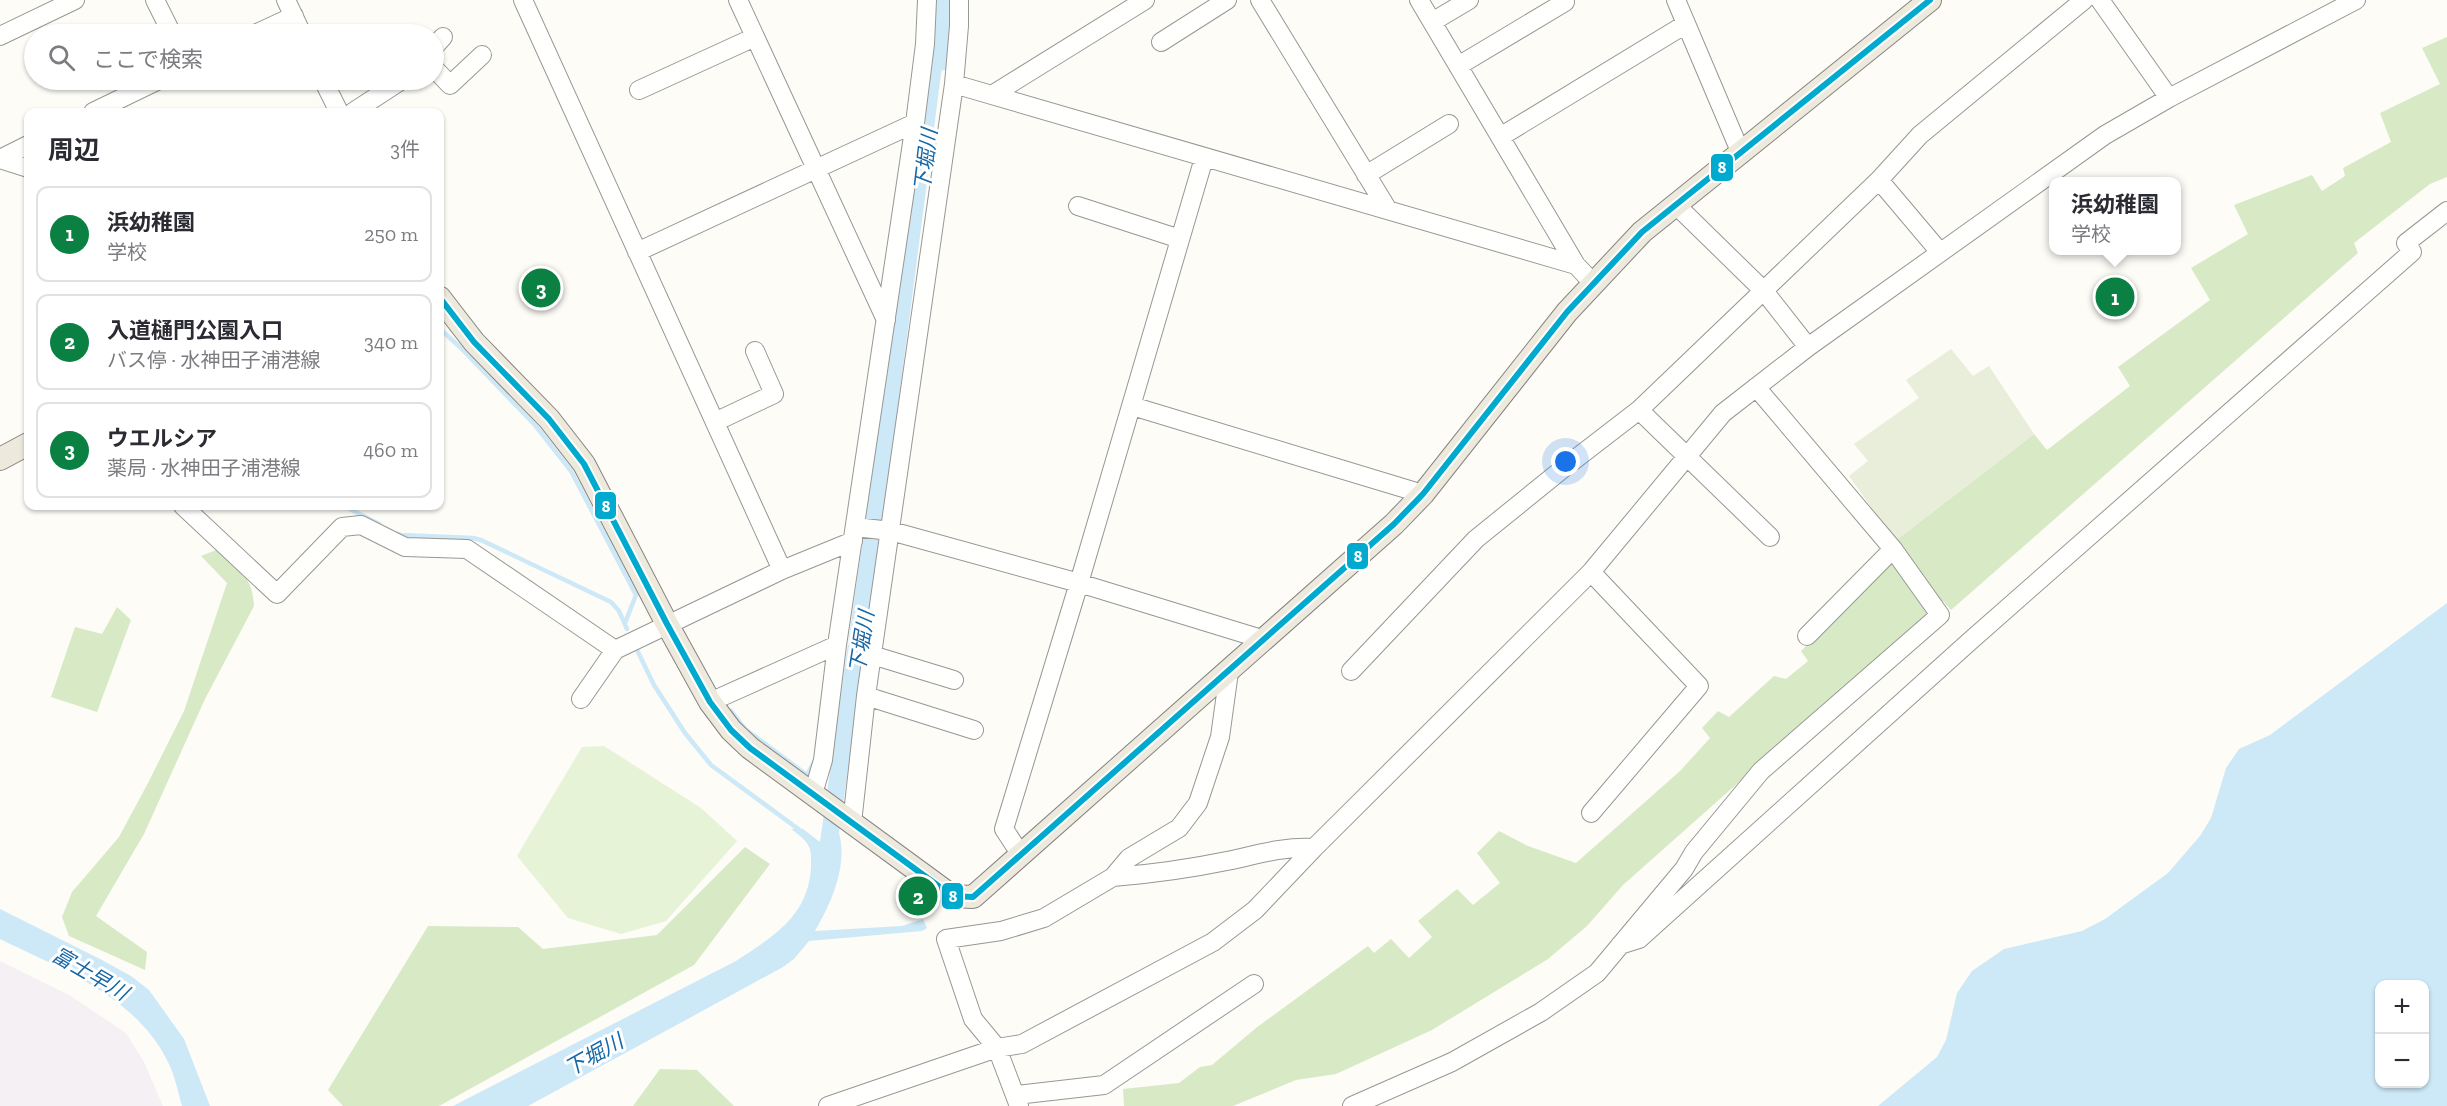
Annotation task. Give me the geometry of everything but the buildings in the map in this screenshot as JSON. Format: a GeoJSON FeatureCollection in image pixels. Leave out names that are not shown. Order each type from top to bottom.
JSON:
{"type":"FeatureCollection","features":[{"type":"Feature","properties":{"kind":"main road"},"geometry":{"type":"LineString","coordinates":[[444,303],[474,342],[549,419],[584,464],[710,702],[731,730],[750,748],[952,896],[973,897],[1394,524],[1423,494],[1491,406],[1593,283],[1641,232],[1930,0]]}},
{"type":"Feature","properties":{"kind":"main road"},"geometry":{"type":"LineString","coordinates":[[0,459],[24,446]]}},
{"type":"Feature","properties":{"kind":"street"},"geometry":{"type":"LineString","coordinates":[[25,24],[75,0]]}},
{"type":"Feature","properties":{"kind":"street"},"geometry":{"type":"LineString","coordinates":[[155,0],[167,24]]}},
{"type":"Feature","properties":{"kind":"street"},"geometry":{"type":"LineString","coordinates":[[523,0],[782,570]]}},
{"type":"Feature","properties":{"kind":"street"},"geometry":{"type":"LineString","coordinates":[[738,0],[886,320]]}},
{"type":"Feature","properties":{"kind":"street"},"geometry":{"type":"LineString","coordinates":[[817,797],[837,645],[915,123],[925,44],[927,0]]}},
{"type":"Feature","properties":{"kind":"street"},"geometry":{"type":"LineString","coordinates":[[849,821],[954,84],[960,26],[959,0]]}},
{"type":"Feature","properties":{"kind":"street"},"geometry":{"type":"LineString","coordinates":[[992,95],[1145,0]]}},
{"type":"Feature","properties":{"kind":"street"},"geometry":{"type":"LineString","coordinates":[[1161,42],[1227,0]]}},
{"type":"Feature","properties":{"kind":"street"},"geometry":{"type":"LineString","coordinates":[[1260,0],[1388,210]]}},
{"type":"Feature","properties":{"kind":"street"},"geometry":{"type":"LineString","coordinates":[[1419,0],[1576,265],[1593,283]]}},
{"type":"Feature","properties":{"kind":"street"},"geometry":{"type":"LineString","coordinates":[[1432,22],[1469,0]]}},
{"type":"Feature","properties":{"kind":"street"},"geometry":{"type":"LineString","coordinates":[[1676,0],[1740,151]]}},
{"type":"Feature","properties":{"kind":"street"},"geometry":{"type":"LineString","coordinates":[[1351,671],[1476,539],[1565,466],[1639,410],[1879,180],[1920,135],[2084,0]]}},
{"type":"Feature","properties":{"kind":"street"},"geometry":{"type":"LineString","coordinates":[[2100,0],[2169,98]]}},
{"type":"Feature","properties":{"kind":"street"},"geometry":{"type":"LineString","coordinates":[[828,1106],[997,1048],[1022,1044],[1213,942],[1255,910],[1314,848],[1591,572],[1723,413],[1808,347],[2105,135],[2324,7],[2356,0]]}},
{"type":"Feature","properties":{"kind":"street"},"geometry":{"type":"LineString","coordinates":[[1458,66],[1565,2]]}},
{"type":"Feature","properties":{"kind":"street"},"geometry":{"type":"LineString","coordinates":[[268,24],[290,8],[298,24]]}},
{"type":"Feature","properties":{"kind":"street"},"geometry":{"type":"LineString","coordinates":[[0,36],[24,24]]}},
{"type":"Feature","properties":{"kind":"street"},"geometry":{"type":"LineString","coordinates":[[1500,138],[1686,24]]}},
{"type":"Feature","properties":{"kind":"street"},"geometry":{"type":"LineString","coordinates":[[639,90],[755,37]]}},
{"type":"Feature","properties":{"kind":"street"},"geometry":{"type":"LineString","coordinates":[[444,79],[450,85],[482,55]]}},
{"type":"Feature","properties":{"kind":"street"},"geometry":{"type":"LineString","coordinates":[[954,84],[1576,265]]}},
{"type":"Feature","properties":{"kind":"street"},"geometry":{"type":"LineString","coordinates":[[101,108],[138,90]]}},
{"type":"Feature","properties":{"kind":"street"},"geometry":{"type":"LineString","coordinates":[[328,90],[337,108]]}},
{"type":"Feature","properties":{"kind":"street"},"geometry":{"type":"LineString","coordinates":[[359,108],[387,90]]}},
{"type":"Feature","properties":{"kind":"street"},"geometry":{"type":"LineString","coordinates":[[637,252],[915,123]]}},
{"type":"Feature","properties":{"kind":"street"},"geometry":{"type":"LineString","coordinates":[[1366,175],[1449,124]]}},
{"type":"Feature","properties":{"kind":"street"},"geometry":{"type":"LineString","coordinates":[[0,159],[24,147]]}},
{"type":"Feature","properties":{"kind":"street"},"geometry":{"type":"LineString","coordinates":[[1021,855],[1004,829],[1132,406],[1204,158]]}},
{"type":"Feature","properties":{"kind":"street"},"geometry":{"type":"LineString","coordinates":[[0,159],[24,167]]}},
{"type":"Feature","properties":{"kind":"street"},"geometry":{"type":"LineString","coordinates":[[1879,180],[1939,252]]}},
{"type":"Feature","properties":{"kind":"street"},"geometry":{"type":"LineString","coordinates":[[1675,204],[1764,291],[1808,347]]}},
{"type":"Feature","properties":{"kind":"street"},"geometry":{"type":"LineString","coordinates":[[1078,206],[1180,239]]}},
{"type":"Feature","properties":{"kind":"street"},"geometry":{"type":"LineString","coordinates":[[1620,945],[1639,939],[1969,642],[2412,252],[2406,243],[2447,211]]}},
{"type":"Feature","properties":{"kind":"street"},"geometry":{"type":"LineString","coordinates":[[715,422],[774,394],[755,351]]}},
{"type":"Feature","properties":{"kind":"street"},"geometry":{"type":"LineString","coordinates":[[1352,1106],[1452,1062],[1541,1012],[1597,973],[1684,869],[1694,852],[1761,771],[1940,615],[1893,549],[1756,387]]}},
{"type":"Feature","properties":{"kind":"street"},"geometry":{"type":"LineString","coordinates":[[1132,406],[1423,494]]}},
{"type":"Feature","properties":{"kind":"street"},"geometry":{"type":"LineString","coordinates":[[1639,410],[1770,537]]}},
{"type":"Feature","properties":{"kind":"street"},"geometry":{"type":"LineString","coordinates":[[187,510],[277,594],[342,527],[361,525],[405,547],[467,549],[615,650]]}},
{"type":"Feature","properties":{"kind":"street"},"geometry":{"type":"LineString","coordinates":[[581,699],[615,650],[854,534],[891,531],[1079,583],[1265,640]]}},
{"type":"Feature","properties":{"kind":"street"},"geometry":{"type":"LineString","coordinates":[[1807,636],[1893,549]]}},
{"type":"Feature","properties":{"kind":"street"},"geometry":{"type":"LineString","coordinates":[[1590,813],[1699,686],[1591,572]]}},
{"type":"Feature","properties":{"kind":"street"},"geometry":{"type":"LineString","coordinates":[[710,702],[837,645]]}},
{"type":"Feature","properties":{"kind":"street"},"geometry":{"type":"LineString","coordinates":[[873,655],[954,680]]}},
{"type":"Feature","properties":{"kind":"street"},"geometry":{"type":"LineString","coordinates":[[1229,672],[1220,737],[1198,803],[1179,828],[1129,858],[1113,877],[1044,918],[1001,931],[946,939],[974,1019],[997,1048],[1017,1101],[1104,1085],[1254,984]]}},
{"type":"Feature","properties":{"kind":"street"},"geometry":{"type":"LineString","coordinates":[[866,696],[974,730]]}},
{"type":"Feature","properties":{"kind":"street"},"geometry":{"type":"LineString","coordinates":[[1113,877],[1206,864],[1294,847],[1314,848]]}},
{"type":"Feature","properties":{"kind":"shaded area"},"geometry":{"type":"Polygon","coordinates":[[[0,961],[69,995],[126,1033],[144,1062],[163,1106],[0,1106],[0,961]]]}},
{"type":"Feature","properties":{"kind":"green space"},"geometry":{"type":"Polygon","coordinates":[[[2447,37],[2447,177],[2430,184],[2354,243],[2358,253],[1951,610],[1943,601],[1623,885],[1587,926],[1548,959],[1432,1030],[1336,1074],[1296,1080],[1233,1106],[1124,1106],[1123,1089],[1179,1083],[1200,1067],[1212,1065],[1256,1028],[1368,946],[1374,953],[1391,939],[1409,958],[1432,937],[1418,921],[1457,889],[1473,905],[1500,883],[1477,853],[1499,831],[1528,846],[1576,863],[1680,771],[1710,738],[1702,728],[1718,711],[1729,717],[1774,676],[1786,679],[1808,661],[1801,651],[1901,550],[1895,541],[2034,434],[2047,450],[2130,386],[2118,367],[2210,300],[2191,268],[2248,234],[2234,205],[2312,175],[2322,191],[2345,176],[2343,168],[2391,142],[2380,113],[2440,84],[2422,48],[2447,37]]]}},
{"type":"Feature","properties":{"kind":"green space"},"geometry":{"type":"Polygon","coordinates":[[[1951,349],[1973,376],[1989,366],[2034,434],[1895,541],[1849,476],[1868,461],[1854,444],[1919,398],[1906,380],[1951,349]]]}},
{"type":"Feature","properties":{"kind":"green space"},"geometry":{"type":"Polygon","coordinates":[[[216,550],[237,567],[247,580],[251,587],[254,606],[205,699],[144,834],[96,916],[147,952],[145,970],[69,936],[62,917],[72,892],[119,837],[184,711],[227,583],[201,556],[216,550]]]}},
{"type":"Feature","properties":{"kind":"green space"},"geometry":{"type":"Polygon","coordinates":[[[117,607],[131,620],[97,712],[51,697],[75,627],[102,634],[117,607]]]}},
{"type":"Feature","properties":{"kind":"green space"},"geometry":{"type":"Polygon","coordinates":[[[604,746],[701,808],[737,841],[666,921],[621,934],[568,918],[517,856],[582,747],[604,746]]]}},
{"type":"Feature","properties":{"kind":"green space"},"geometry":{"type":"Polygon","coordinates":[[[745,847],[770,864],[694,965],[439,1106],[343,1106],[328,1090],[428,926],[518,927],[543,949],[657,935],[745,847]]]}},
{"type":"Feature","properties":{"kind":"green space"},"geometry":{"type":"Polygon","coordinates":[[[660,1069],[697,1070],[734,1106],[633,1106],[660,1069]]]}},
{"type":"Feature","properties":{"kind":"water"},"geometry":{"type":"Polygon","coordinates":[[[948,20],[880,545],[839,833],[840,871],[827,909],[815,931],[902,926],[923,919],[927,928],[922,931],[809,941],[794,959],[783,967],[528,1106],[453,1106],[736,961],[786,924],[803,900],[811,868],[811,853],[805,841],[791,829],[803,829],[820,842],[936,21],[948,20]]]}},
{"type":"Feature","properties":{"kind":"water"},"geometry":{"type":"Polygon","coordinates":[[[2447,603],[2447,1106],[1878,1106],[1937,1057],[1946,1040],[1957,993],[1972,971],[2004,949],[2082,931],[2105,919],[2168,873],[2200,836],[2211,818],[2226,768],[2239,749],[2270,735],[2447,603]]]}},
{"type":"Feature","properties":{"kind":"water","name":"富士早川"},"geometry":{"type":"Polygon","coordinates":[[[0,909],[100,959],[131,976],[149,990],[184,1039],[210,1106],[182,1106],[168,1062],[154,1039],[137,1019],[117,1002],[72,974],[0,939],[0,909]]]}},
{"type":"Feature","properties":{"kind":"waterway","name":"下堀川"},"geometry":{"type":"LineString","coordinates":[[941,57],[946,0]]}},
{"type":"Feature","properties":{"kind":"waterway"},"geometry":{"type":"LineString","coordinates":[[444,333],[535,425],[571,471],[636,595],[625,623]]}},
{"type":"Feature","properties":{"kind":"waterway"},"geometry":{"type":"LineString","coordinates":[[352,510],[379,524]]}},
{"type":"Feature","properties":{"kind":"waterway"},"geometry":{"type":"LineString","coordinates":[[397,534],[481,540],[611,602],[619,611],[627,629]]}},
{"type":"Feature","properties":{"kind":"waterway"},"geometry":{"type":"LineString","coordinates":[[638,652],[654,685],[685,733],[711,765],[801,831]]}},
{"type":"Feature","properties":{"kind":"waterway"},"geometry":{"type":"LineString","coordinates":[[731,711],[745,729],[807,775],[814,762]]}},
{"type":"Feature","properties":{"kind":"transit line","name":"8"},"geometry":{"type":"LineString","coordinates":[[444,303],[474,342],[549,419],[584,464],[710,702],[731,730],[750,748],[952,896],[973,897],[1394,524],[1423,494],[1567,312],[1642,232],[1930,0]]}},
{"type":"Feature","properties":{"kind":"place","name":"ウエルシア"},"geometry":{"type":"Point","coordinates":[541,288]}},
{"type":"Feature","properties":{"kind":"place","name":"浜幼稚園"},"geometry":{"type":"Point","coordinates":[2115,297]}},
{"type":"Feature","properties":{"kind":"place","name":"入道樋門公園入口"},"geometry":{"type":"Point","coordinates":[918,896]}}]}
